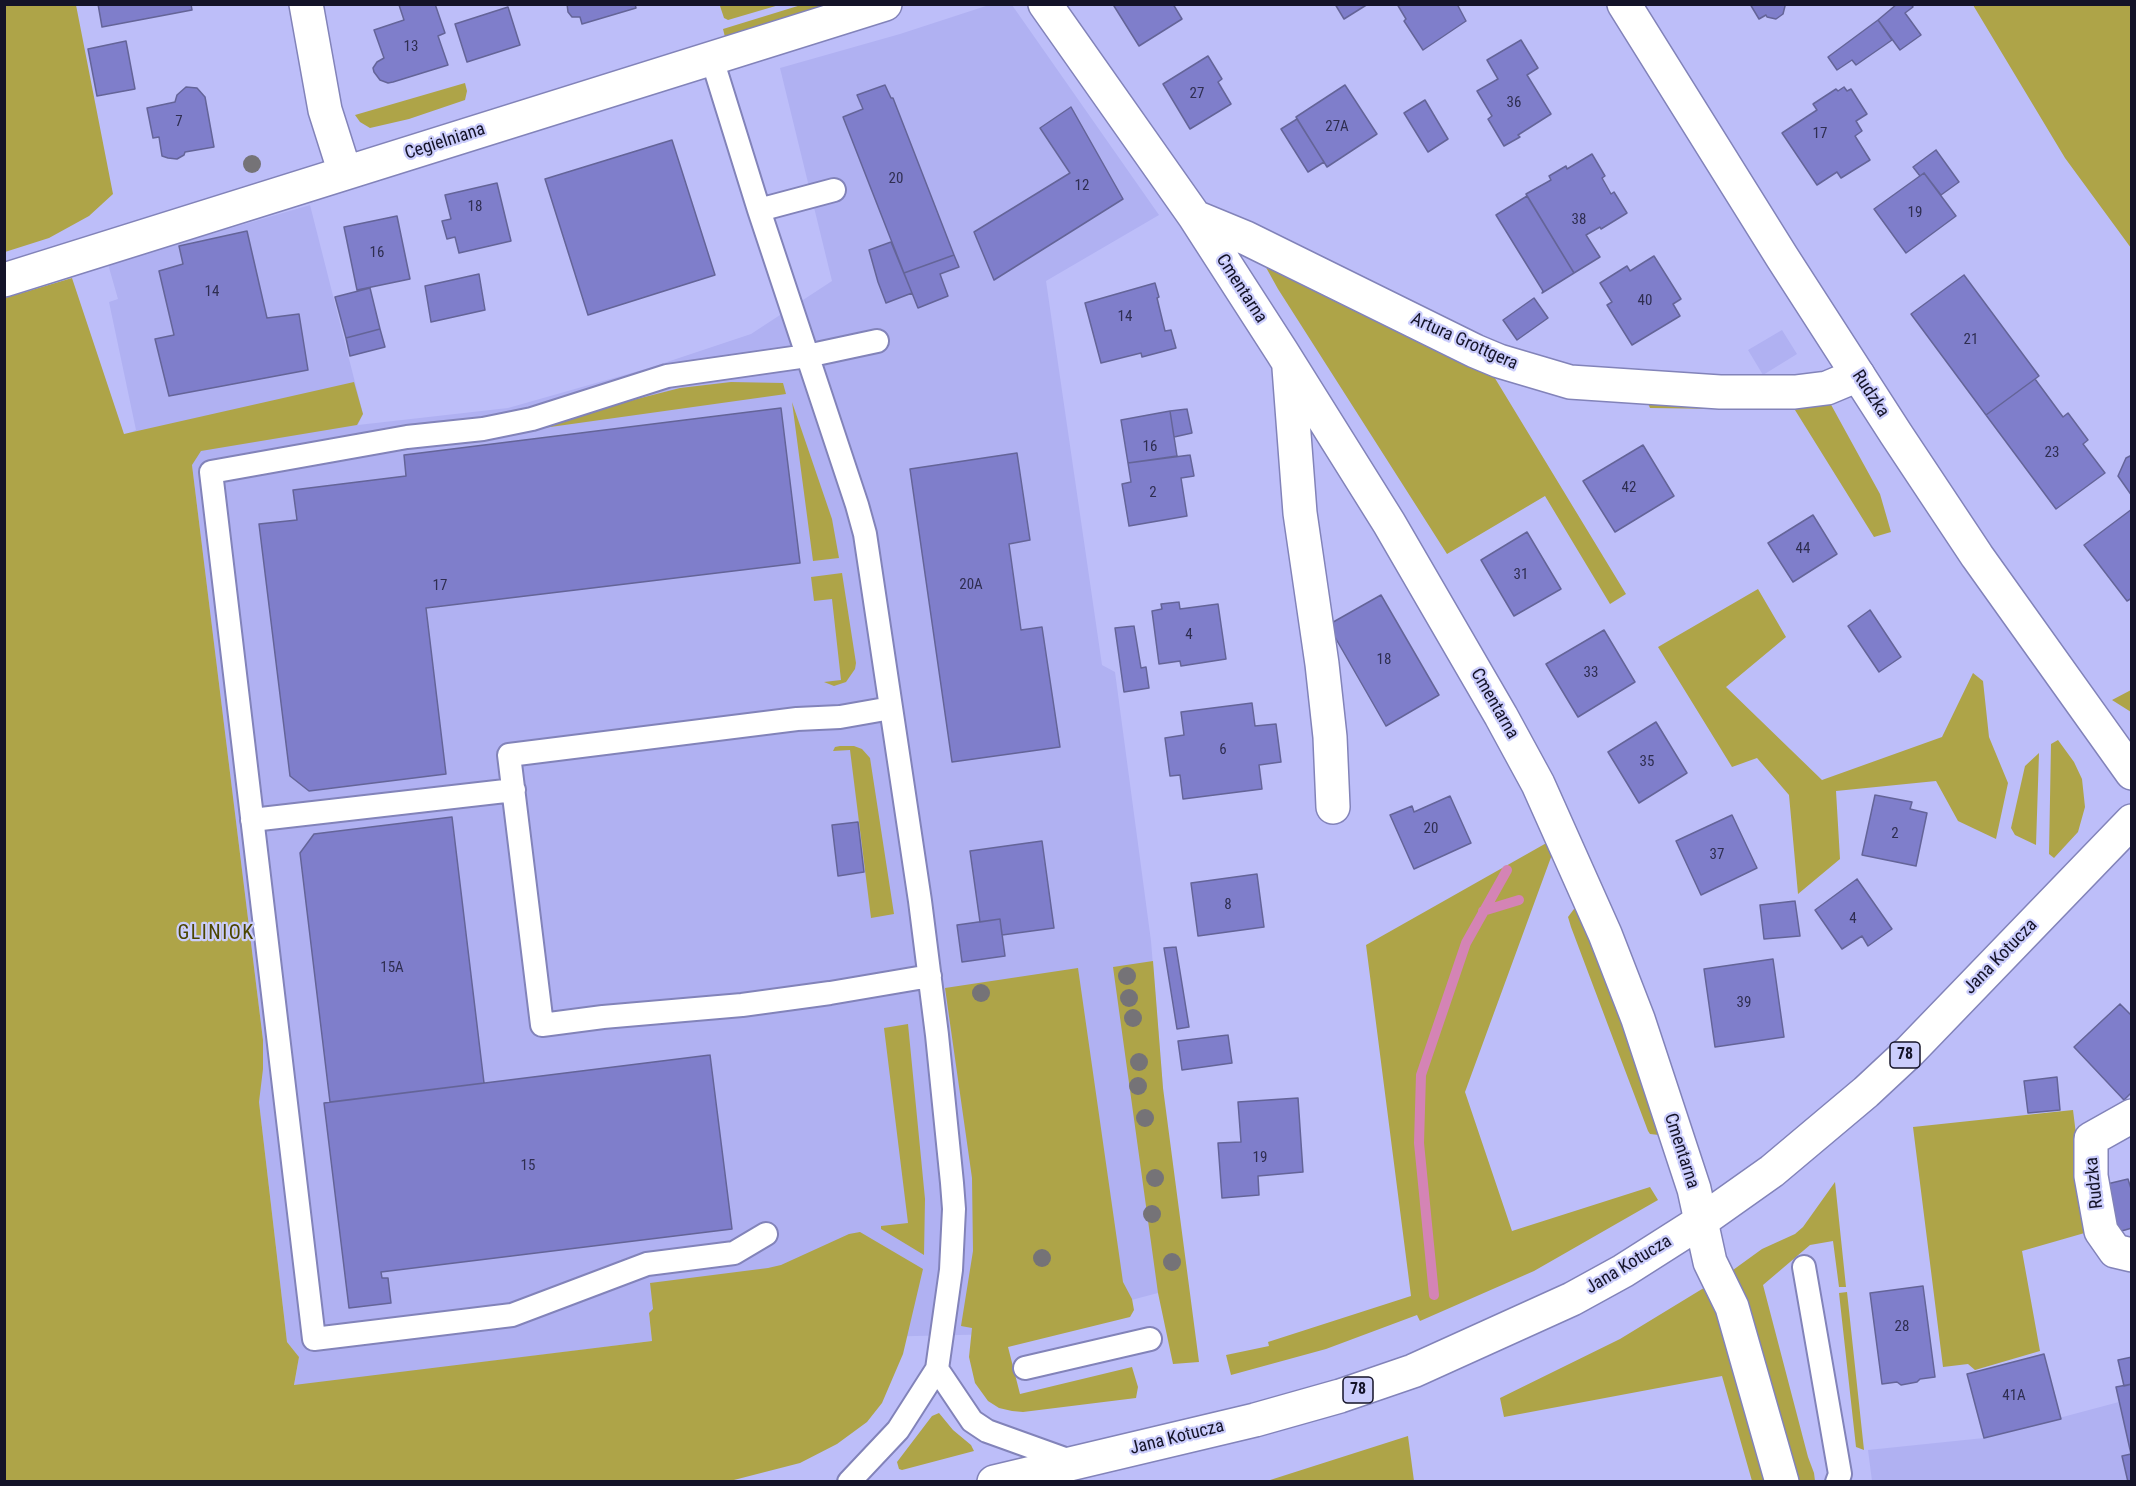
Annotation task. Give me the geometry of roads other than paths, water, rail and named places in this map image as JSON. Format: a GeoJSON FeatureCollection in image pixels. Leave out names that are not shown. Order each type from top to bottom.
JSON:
{"type":"FeatureCollection","features":[{"type":"Feature","properties":{"kind":"street"},"geometry":{"type":"LineString","coordinates":[[306,4],[325,110],[345,173]]}},
{"type":"Feature","properties":{"kind":"street","name":"Cegielniana"},"geometry":{"type":"LineString","coordinates":[[4,280],[885,4]]}},
{"type":"Feature","properties":{"kind":"street","name":"Cmentarna"},"geometry":{"type":"LineString","coordinates":[[1045,4],[1195,217],[1288,363],[1389,523],[1538,784],[1576,867],[1638,1020],[1691,1179],[1710,1262],[1732,1307],[1782,1482]]}},
{"type":"Feature","properties":{"kind":"street","name":"Rudzka"},"geometry":{"type":"LineString","coordinates":[[1624,4],[1858,375],[1977,556],[2132,773]]}},
{"type":"Feature","properties":{"kind":"street","name":"Artura Grottgera"},"geometry":{"type":"LineString","coordinates":[[1195,217],[1246,238],[1476,351],[1499,361],[1570,382],[1720,392],[1795,392],[1827,388],[1858,375]]}},
{"type":"Feature","properties":{"kind":"street"},"geometry":{"type":"LineString","coordinates":[[1288,363],[1300,513],[1330,737],[1333,807]]}},
{"type":"Feature","properties":{"kind":"street","name":"Jana Kotucza"},"geometry":{"type":"LineString","coordinates":[[997,1481],[1265,1417],[1340,1396],[1413,1371],[1572,1299],[1623,1271],[1701,1222],[1790,1158],[1866,1092],[1917,1043],[2132,821]]}},
{"type":"Feature","properties":{"kind":"street","name":"Rudzka"},"geometry":{"type":"LineString","coordinates":[[2132,1116],[2091,1139],[2091,1176],[2101,1231],[2115,1251],[2132,1256]]}},
{"type":"Feature","properties":{"kind":"lane"},"geometry":{"type":"LineString","coordinates":[[712,59],[759,210],[862,520],[930,976],[954,1209],[951,1270],[937,1369],[898,1430],[849,1482]]}},
{"type":"Feature","properties":{"kind":"lane"},"geometry":{"type":"LineString","coordinates":[[759,210],[834,190]]}},
{"type":"Feature","properties":{"kind":"lane"},"geometry":{"type":"LineString","coordinates":[[766,1234],[734,1253],[647,1264],[512,1315],[314,1339],[211,472],[407,437],[483,429],[532,419],[667,376],[807,356],[877,341]]}},
{"type":"Feature","properties":{"kind":"lane"},"geometry":{"type":"LineString","coordinates":[[891,708],[840,717],[797,719],[509,755],[542,1025],[603,1017],[742,1005],[930,976]]}},
{"type":"Feature","properties":{"kind":"lane"},"geometry":{"type":"LineString","coordinates":[[252,820],[514,790]]}},
{"type":"Feature","properties":{"kind":"lane"},"geometry":{"type":"LineString","coordinates":[[1804,1267],[1840,1474],[1837,1482]]}},
{"type":"Feature","properties":{"kind":"lane"},"geometry":{"type":"LineString","coordinates":[[1025,1368],[1150,1339]]}},
{"type":"Feature","properties":{"kind":"lane"},"geometry":{"type":"LineString","coordinates":[[937,1369],[960,1406],[972,1420],[987,1431],[1076,1462]]}},
{"type":"Feature","properties":{"kind":"waterway"},"geometry":{"type":"LineString","coordinates":[[1434,1295],[1419,1143],[1421,1075],[1466,943],[1507,870]]}},
{"type":"Feature","properties":{"kind":"waterway"},"geometry":{"type":"LineString","coordinates":[[1483,911],[1519,900]]}},
{"type":"Feature","properties":{"kind":"district","name":"GLINIOK"},"geometry":{"type":"Point","coordinates":[216,934]}}]}
